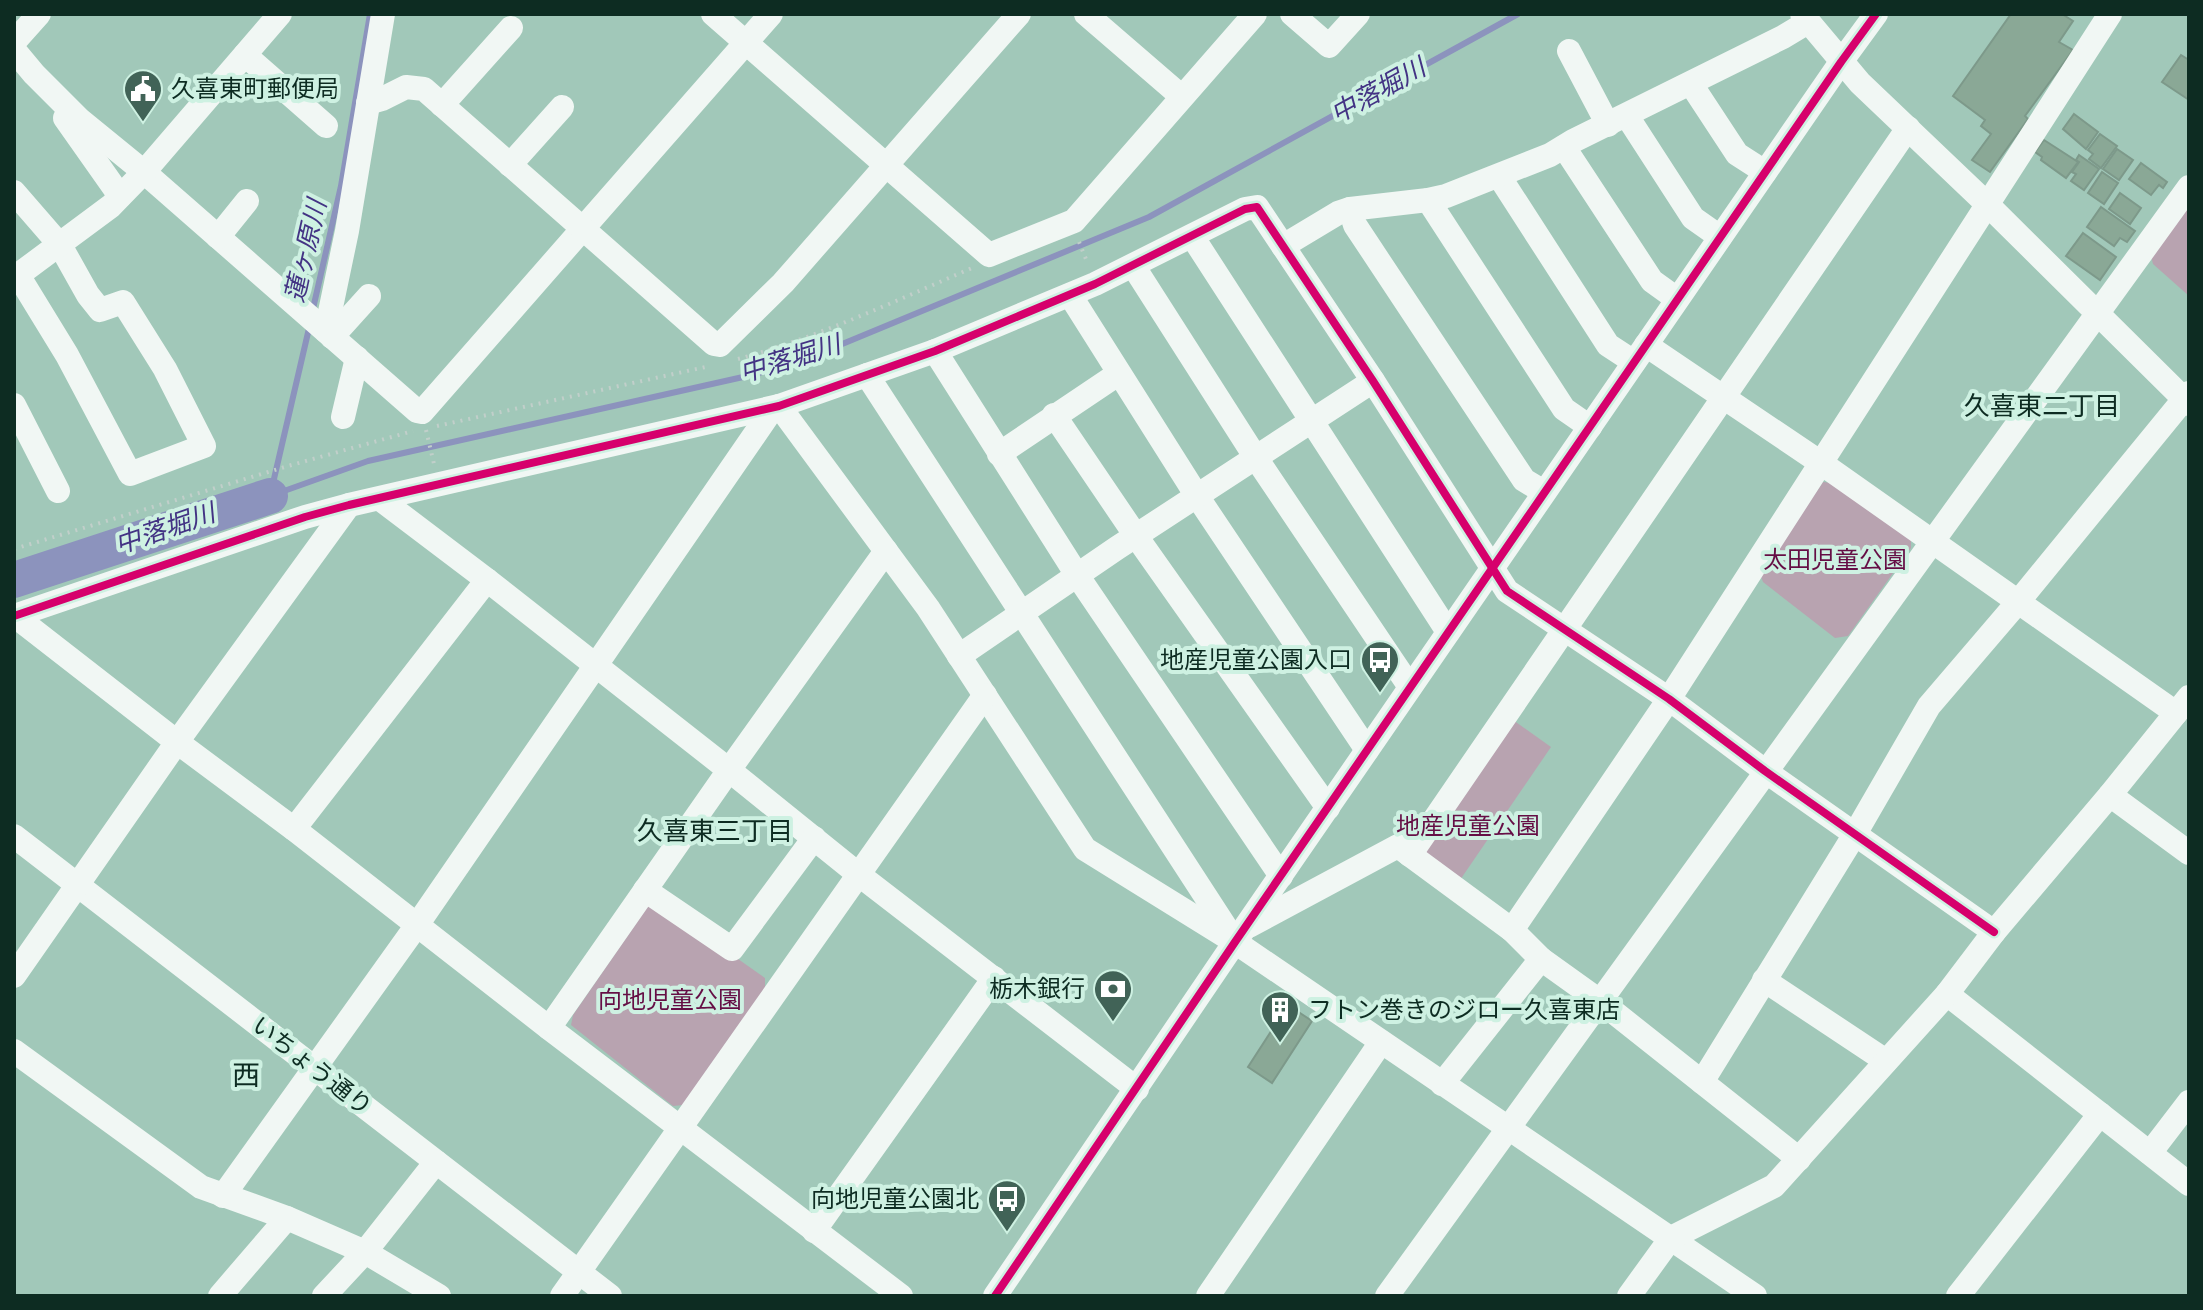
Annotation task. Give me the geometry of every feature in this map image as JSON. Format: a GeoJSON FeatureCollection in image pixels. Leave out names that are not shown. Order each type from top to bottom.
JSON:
{"type":"FeatureCollection","features":[{"type":"Feature","properties":{"kind":"street"},"geometry":{"type":"LineString","coordinates":[[14,42],[39,14]]}},
{"type":"Feature","properties":{"kind":"street"},"geometry":{"type":"LineString","coordinates":[[14,192],[60,245],[100,310],[123,302],[165,369],[204,446],[130,474],[67,355],[16,276],[60,245],[111,206],[280,14]]}},
{"type":"Feature","properties":{"kind":"street"},"geometry":{"type":"LineString","coordinates":[[321,327],[347,231],[383,14]]}},
{"type":"Feature","properties":{"kind":"street"},"geometry":{"type":"LineString","coordinates":[[713,14],[989,255],[1074,221],[1255,14]]}},
{"type":"Feature","properties":{"kind":"street"},"geometry":{"type":"LineString","coordinates":[[106,156],[144,172],[417,411],[422,412],[771,14]]}},
{"type":"Feature","properties":{"kind":"street"},"geometry":{"type":"LineString","coordinates":[[368,103],[406,87],[424,89],[714,344],[720,345],[783,283],[1019,14]]}},
{"type":"Feature","properties":{"kind":"street"},"geometry":{"type":"LineString","coordinates":[[1086,14],[1181,96]]}},
{"type":"Feature","properties":{"kind":"street"},"geometry":{"type":"LineString","coordinates":[[1292,14],[1329,46],[1358,14]]}},
{"type":"Feature","properties":{"kind":"street"},"geometry":{"type":"LineString","coordinates":[[995,1296],[1544,492],[1876,14]]}},
{"type":"Feature","properties":{"kind":"street"},"geometry":{"type":"LineString","coordinates":[[1512,930],[1669,699],[2110,14]]}},
{"type":"Feature","properties":{"kind":"street"},"geometry":{"type":"LineString","coordinates":[[1283,246],[1338,213],[1446,196],[1550,155],[1783,37],[1805,18],[1841,62],[2187,399],[1929,706],[1855,834],[1702,1082]]}},
{"type":"Feature","properties":{"kind":"street"},"geometry":{"type":"LineString","coordinates":[[442,105],[511,28]]}},
{"type":"Feature","properties":{"kind":"street"},"geometry":{"type":"LineString","coordinates":[[14,50],[79,119],[106,156],[120,196]]}},
{"type":"Feature","properties":{"kind":"street"},"geometry":{"type":"LineString","coordinates":[[1569,51],[1617,120],[1693,218],[1720,237]]}},
{"type":"Feature","properties":{"kind":"street"},"geometry":{"type":"LineString","coordinates":[[245,55],[326,126]]}},
{"type":"Feature","properties":{"kind":"street"},"geometry":{"type":"LineString","coordinates":[[1691,84],[1737,154],[1765,172]]}},
{"type":"Feature","properties":{"kind":"street"},"geometry":{"type":"LineString","coordinates":[[510,165],[562,107]]}},
{"type":"Feature","properties":{"kind":"street"},"geometry":{"type":"LineString","coordinates":[[1410,855],[1908,128]]}},
{"type":"Feature","properties":{"kind":"street"},"geometry":{"type":"LineString","coordinates":[[1564,147],[1652,281],[1677,299]]}},
{"type":"Feature","properties":{"kind":"street"},"geometry":{"type":"LineString","coordinates":[[1499,176],[1608,345],[1640,354],[1725,397],[2018,602],[2183,705],[1994,932],[1947,994],[1774,1186],[1671,1238],[1629,1296]]}},
{"type":"Feature","properties":{"kind":"street"},"geometry":{"type":"LineString","coordinates":[[1387,1296],[2189,187]]}},
{"type":"Feature","properties":{"kind":"street"},"geometry":{"type":"LineString","coordinates":[[1428,200],[1564,409],[1590,427]]}},
{"type":"Feature","properties":{"kind":"street"},"geometry":{"type":"LineString","coordinates":[[218,237],[247,201]]}},
{"type":"Feature","properties":{"kind":"street"},"geometry":{"type":"LineString","coordinates":[[14,616],[305,517],[440,483],[776,407],[935,351],[1070,295],[1134,267],[1245,209],[1257,207],[1507,591],[1669,699],[1765,771],[1994,932]]}},
{"type":"Feature","properties":{"kind":"street"},"geometry":{"type":"LineString","coordinates":[[1350,209],[1355,225],[1524,480],[1544,492]]}},
{"type":"Feature","properties":{"kind":"street"},"geometry":{"type":"LineString","coordinates":[[1192,236],[1448,632]]}},
{"type":"Feature","properties":{"kind":"street"},"geometry":{"type":"LineString","coordinates":[[1134,267],[1256,458],[1410,687]]}},
{"type":"Feature","properties":{"kind":"street"},"geometry":{"type":"LineString","coordinates":[[1070,295],[1197,496],[1367,750]]}},
{"type":"Feature","properties":{"kind":"street"},"geometry":{"type":"LineString","coordinates":[[321,327],[369,296]]}},
{"type":"Feature","properties":{"kind":"street"},"geometry":{"type":"LineString","coordinates":[[935,351],[1077,575],[1281,876]]}},
{"type":"Feature","properties":{"kind":"street"},"geometry":{"type":"LineString","coordinates":[[343,417],[357,358]]}},
{"type":"Feature","properties":{"kind":"street"},"geometry":{"type":"LineString","coordinates":[[999,454],[1118,374]]}},
{"type":"Feature","properties":{"kind":"street"},"geometry":{"type":"LineString","coordinates":[[867,375],[1239,936]]}},
{"type":"Feature","properties":{"kind":"street"},"geometry":{"type":"LineString","coordinates":[[959,656],[1373,381]]}},
{"type":"Feature","properties":{"kind":"street"},"geometry":{"type":"LineString","coordinates":[[14,405],[24,450],[58,491]]}},
{"type":"Feature","properties":{"kind":"street"},"geometry":{"type":"LineString","coordinates":[[776,407],[928,608],[1085,849],[1239,936],[1381,1042],[1755,1296]]}},
{"type":"Feature","properties":{"kind":"street"},"geometry":{"type":"LineString","coordinates":[[223,1196],[417,925],[776,407]]}},
{"type":"Feature","properties":{"kind":"street"},"geometry":{"type":"LineString","coordinates":[[1054,415],[1328,808]]}},
{"type":"Feature","properties":{"kind":"street"},"geometry":{"type":"LineString","coordinates":[[380,499],[1137,1089]]}},
{"type":"Feature","properties":{"kind":"street"},"geometry":{"type":"LineString","coordinates":[[14,976],[177,742],[349,505]]}},
{"type":"Feature","properties":{"kind":"street"},"geometry":{"type":"LineString","coordinates":[[549,1028],[886,551]]}},
{"type":"Feature","properties":{"kind":"street"},"geometry":{"type":"LineString","coordinates":[[294,829],[487,580]]}},
{"type":"Feature","properties":{"kind":"street"},"geometry":{"type":"LineString","coordinates":[[14,616],[901,1296]]}},
{"type":"Feature","properties":{"kind":"street"},"geometry":{"type":"LineString","coordinates":[[562,1296],[985,695]]}},
{"type":"Feature","properties":{"kind":"street"},"geometry":{"type":"LineString","coordinates":[[2110,795],[2189,853]]}},
{"type":"Feature","properties":{"kind":"street","name":"いちょう通り"},"geometry":{"type":"LineString","coordinates":[[14,836],[610,1296]]}},
{"type":"Feature","properties":{"kind":"street"},"geometry":{"type":"LineString","coordinates":[[645,890],[732,949],[814,838]]}},
{"type":"Feature","properties":{"kind":"street"},"geometry":{"type":"LineString","coordinates":[[1239,936],[1398,846],[1512,930],[1541,959],[1601,1002],[1799,1159]]}},
{"type":"Feature","properties":{"kind":"street"},"geometry":{"type":"LineString","coordinates":[[1442,1084],[1541,959]]}},
{"type":"Feature","properties":{"kind":"street"},"geometry":{"type":"LineString","coordinates":[[814,1231],[994,978]]}},
{"type":"Feature","properties":{"kind":"street"},"geometry":{"type":"LineString","coordinates":[[1764,980],[1886,1061]]}},
{"type":"Feature","properties":{"kind":"street"},"geometry":{"type":"LineString","coordinates":[[1947,994],[2189,1184]]}},
{"type":"Feature","properties":{"kind":"street"},"geometry":{"type":"LineString","coordinates":[[1214,1294],[1381,1042]]}},
{"type":"Feature","properties":{"kind":"street"},"geometry":{"type":"LineString","coordinates":[[14,1051],[201,1187],[287,1218],[365,1252],[439,1296]]}},
{"type":"Feature","properties":{"kind":"street"},"geometry":{"type":"LineString","coordinates":[[2150,1153],[2189,1102]]}},
{"type":"Feature","properties":{"kind":"street"},"geometry":{"type":"LineString","coordinates":[[1958,1296],[2100,1114]]}},
{"type":"Feature","properties":{"kind":"street"},"geometry":{"type":"LineString","coordinates":[[324,1296],[365,1252],[436,1162]]}},
{"type":"Feature","properties":{"kind":"street"},"geometry":{"type":"LineString","coordinates":[[220,1296],[287,1218]]}},
{"type":"Feature","properties":{"kind":"path"},"geometry":{"type":"LineString","coordinates":[[1075,231],[1087,263]]}},
{"type":"Feature","properties":{"kind":"path"},"geometry":{"type":"LineString","coordinates":[[733,361],[817,335],[984,263],[989,255]]}},
{"type":"Feature","properties":{"kind":"path"},"geometry":{"type":"LineString","coordinates":[[14,549],[288,466],[426,428],[720,364]]}},
{"type":"Feature","properties":{"kind":"path"},"geometry":{"type":"LineString","coordinates":[[426,432],[435,469]]}},
{"type":"Feature","properties":{"kind":"green space"},"geometry":{"type":"Polygon","coordinates":[[[2189,203],[2189,296],[2153,264],[2151,256],[2189,203]]]}},
{"type":"Feature","properties":{"kind":"green space","name":"太田児童公園"},"geometry":{"type":"Polygon","coordinates":[[[1823,482],[1832,483],[1911,539],[1911,548],[1848,636],[1835,638],[1763,582],[1760,574],[1823,482]]]}},
{"type":"Feature","properties":{"kind":"green space","name":"地産児童公園"},"geometry":{"type":"Polygon","coordinates":[[[1513,720],[1551,747],[1458,883],[1423,855],[1513,720]]]}},
{"type":"Feature","properties":{"kind":"green space","name":"向地児童公園"},"geometry":{"type":"Polygon","coordinates":[[[660,904],[765,978],[765,989],[683,1105],[673,1106],[571,1025],[573,1015],[648,906],[660,904]]]}},
{"type":"Feature","properties":{"kind":"building"},"geometry":{"type":"Polygon","coordinates":[[[2011,14],[2062,14],[2073,21],[2059,42],[2073,50],[2025,116],[2028,119],[1990,172],[1972,160],[1991,134],[1981,126],[1985,120],[1953,96],[2011,14]]]}},
{"type":"Feature","properties":{"kind":"building"},"geometry":{"type":"Polygon","coordinates":[[[2181,55],[2189,60],[2189,100],[2162,82],[2181,55]]]}},
{"type":"Feature","properties":{"kind":"building"},"geometry":{"type":"Polygon","coordinates":[[[2074,114],[2098,132],[2086,149],[2063,129],[2074,114]]]}},
{"type":"Feature","properties":{"kind":"building"},"geometry":{"type":"Polygon","coordinates":[[[2100,134],[2117,146],[2101,168],[2089,159],[2093,154],[2088,150],[2100,134]]]}},
{"type":"Feature","properties":{"kind":"building"},"geometry":{"type":"Polygon","coordinates":[[[2044,140],[2078,162],[2066,178],[2035,152],[2044,140]]]}},
{"type":"Feature","properties":{"kind":"building"},"geometry":{"type":"Polygon","coordinates":[[[2117,149],[2133,160],[2119,180],[2103,169],[2117,149]]]}},
{"type":"Feature","properties":{"kind":"building"},"geometry":{"type":"Polygon","coordinates":[[[2079,155],[2099,169],[2084,190],[2071,181],[2076,174],[2072,172],[2079,162],[2076,160],[2079,155]]]}},
{"type":"Feature","properties":{"kind":"building"},"geometry":{"type":"Polygon","coordinates":[[[2141,163],[2167,182],[2163,188],[2159,185],[2151,195],[2129,179],[2141,163]]]}},
{"type":"Feature","properties":{"kind":"building"},"geometry":{"type":"Polygon","coordinates":[[[2102,172],[2118,183],[2104,204],[2088,193],[2102,172]]]}},
{"type":"Feature","properties":{"kind":"building"},"geometry":{"type":"Polygon","coordinates":[[[2120,193],[2141,208],[2130,224],[2109,209],[2120,193]]]}},
{"type":"Feature","properties":{"kind":"building"},"geometry":{"type":"Polygon","coordinates":[[[2101,207],[2135,231],[2127,242],[2120,238],[2114,246],[2087,227],[2101,207]]]}},
{"type":"Feature","properties":{"kind":"building"},"geometry":{"type":"Polygon","coordinates":[[[2083,233],[2116,257],[2100,280],[2066,256],[2083,233]]]}},
{"type":"Feature","properties":{"kind":"building","name":"フトン巻きのジロー久喜東店"},"geometry":{"type":"Polygon","coordinates":[[[1288,1005],[1312,1021],[1272,1083],[1248,1067],[1288,1005]]]}},
{"type":"Feature","properties":{"kind":"waterway","name":"蓮ヶ原川"},"geometry":{"type":"LineString","coordinates":[[312,313],[341,186],[370,14]]}},
{"type":"Feature","properties":{"kind":"waterway","name":"中落堀川"},"geometry":{"type":"LineString","coordinates":[[270,496],[368,461],[752,375],[806,359],[1149,217],[1518,14]]}},
{"type":"Feature","properties":{"kind":"waterway","name":"蓮ヶ原川"},"geometry":{"type":"LineString","coordinates":[[270,496],[310,324]]}},
{"type":"Feature","properties":{"kind":"waterway","name":"中落堀川"},"geometry":{"type":"LineString","coordinates":[[14,580],[270,496]]}},
{"type":"Feature","properties":{"kind":"cycle path"},"geometry":{"type":"LineString","coordinates":[[995,1296],[1235,942],[1876,14]]}},
{"type":"Feature","properties":{"kind":"cycle path"},"geometry":{"type":"LineString","coordinates":[[14,616],[305,517],[779,406],[935,351],[1095,284],[1245,209],[1257,207],[1507,591],[1669,699],[1765,771],[1994,932]]}},
{"type":"Feature","properties":{"kind":"place","name":"久喜東町郵便局"},"geometry":{"type":"Point","coordinates":[143,123]}},
{"type":"Feature","properties":{"kind":"place","name":"地産児童公園入口"},"geometry":{"type":"Point","coordinates":[1380,694]}},
{"type":"Feature","properties":{"kind":"place","name":"栃木銀行"},"geometry":{"type":"Point","coordinates":[1113,1023]}},
{"type":"Feature","properties":{"kind":"place","name":"フトン巻きのジロー久喜東店"},"geometry":{"type":"Point","coordinates":[1280,1044]}},
{"type":"Feature","properties":{"kind":"place","name":"向地児童公園北"},"geometry":{"type":"Point","coordinates":[1007,1233]}},
{"type":"Feature","properties":{"kind":"district","name":"久喜東二丁目"},"geometry":{"type":"Point","coordinates":[2042,406]}},
{"type":"Feature","properties":{"kind":"district","name":"久喜東三丁目"},"geometry":{"type":"Point","coordinates":[715,831]}},
{"type":"Feature","properties":{"kind":"district","name":"西"},"geometry":{"type":"Point","coordinates":[246,1075]}}]}
